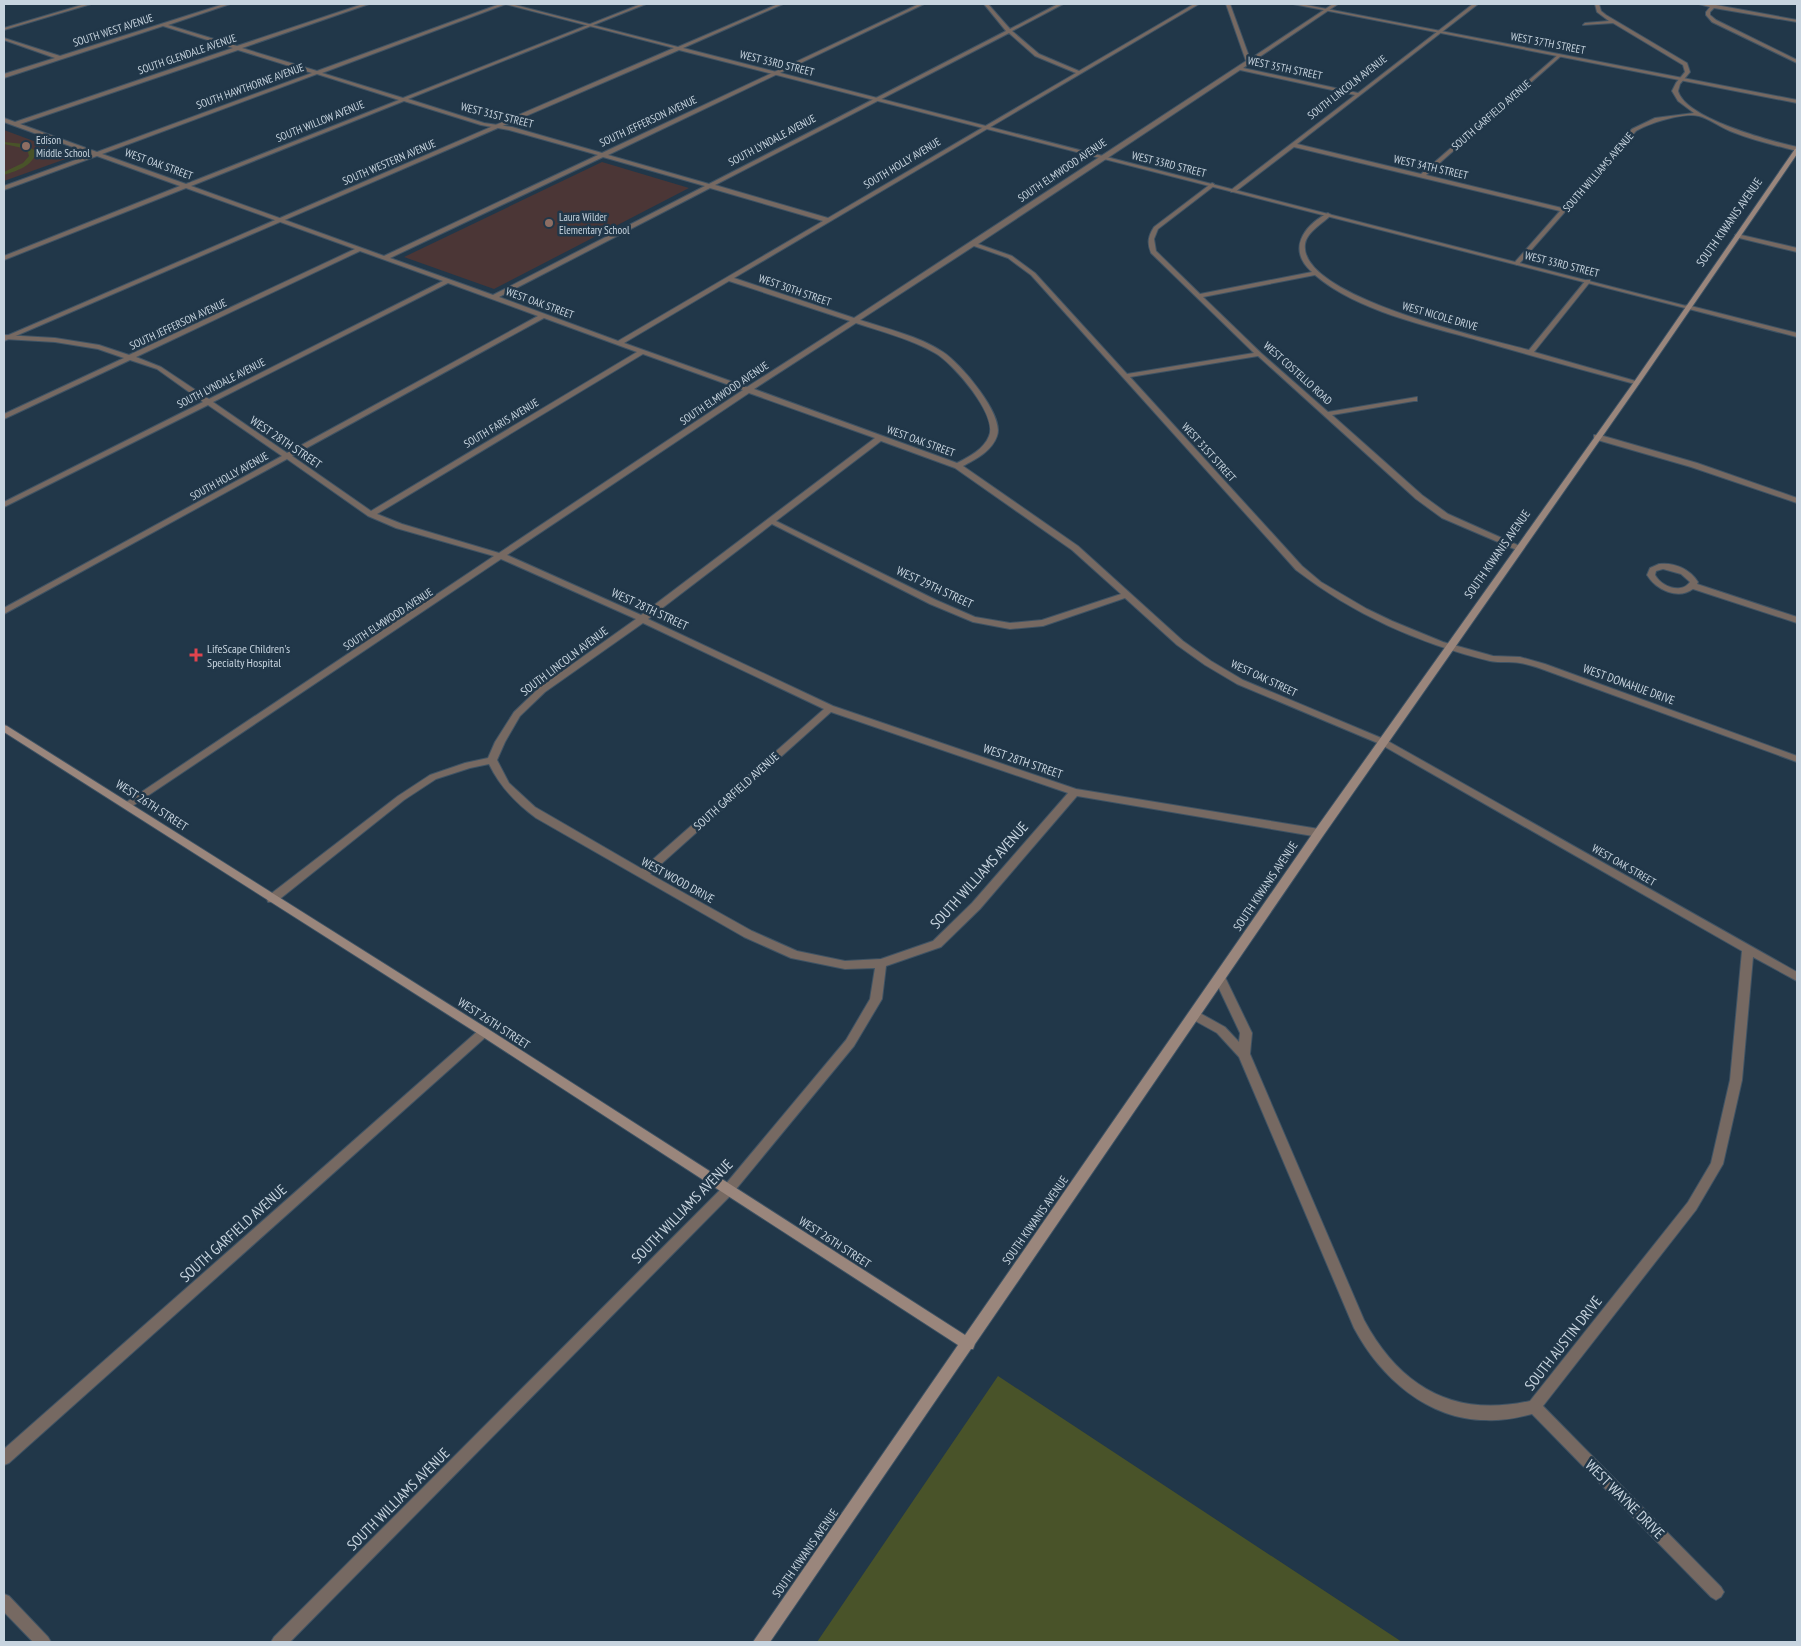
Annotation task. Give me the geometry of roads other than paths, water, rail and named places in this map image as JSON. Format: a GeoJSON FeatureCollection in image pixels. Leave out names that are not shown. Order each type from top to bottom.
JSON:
{"type":"FeatureCollection","features":[{"type":"Feature","properties":{"kind":"main road","name":"SOUTH KIWANIS AVENUE"},"geometry":{"type":"LineString","coordinates":[[761,1642],[1319,833],[1637,383],[1687,307],[1797,149]]}},
{"type":"Feature","properties":{"kind":"main road","name":"WEST 26TH STREET"},"geometry":{"type":"LineString","coordinates":[[4,728],[484,1032],[968,1344]]}},
{"type":"Feature","properties":{"kind":"street"},"geometry":{"type":"LineString","coordinates":[[4,29],[89,4]]}},
{"type":"Feature","properties":{"kind":"street","name":"SOUTH WEST AVENUE"},"geometry":{"type":"LineString","coordinates":[[4,76],[228,4]]}},
{"type":"Feature","properties":{"kind":"street","name":"SOUTH GLENDALE AVENUE"},"geometry":{"type":"LineString","coordinates":[[14,124],[367,4]]}},
{"type":"Feature","properties":{"kind":"street","name":"WEST 33RD STREET"},"geometry":{"type":"LineString","coordinates":[[506,4],[1797,335]]}},
{"type":"Feature","properties":{"kind":"street","name":"SOUTH HAWTHORNE AVENUE"},"geometry":{"type":"LineString","coordinates":[[4,188],[506,4]]}},
{"type":"Feature","properties":{"kind":"street","name":"SOUTH WILLOW AVENUE"},"geometry":{"type":"LineString","coordinates":[[4,258],[644,4]]}},
{"type":"Feature","properties":{"kind":"street","name":"SOUTH WESTERN AVENUE"},"geometry":{"type":"LineString","coordinates":[[4,338],[782,4]]}},
{"type":"Feature","properties":{"kind":"street","name":"SOUTH JEFFERSON AVENUE"},"geometry":{"type":"LineString","coordinates":[[384,258],[922,4]]}},
{"type":"Feature","properties":{"kind":"street"},"geometry":{"type":"LineString","coordinates":[[986,4],[1009,31],[1037,55],[1078,72]]}},
{"type":"Feature","properties":{"kind":"street","name":"SOUTH LYNDALE AVENUE"},"geometry":{"type":"LineString","coordinates":[[493,298],[1061,4]]}},
{"type":"Feature","properties":{"kind":"street","name":"SOUTH HOLLY AVENUE"},"geometry":{"type":"LineString","coordinates":[[619,343],[1078,72],[1197,4]]}},
{"type":"Feature","properties":{"kind":"street"},"geometry":{"type":"LineString","coordinates":[[1228,4],[1248,60]]}},
{"type":"Feature","properties":{"kind":"street","name":"WEST 37TH STREET"},"geometry":{"type":"LineString","coordinates":[[1295,4],[1797,102]]}},
{"type":"Feature","properties":{"kind":"street","name":"SOUTH ELMWOOD AVENUE"},"geometry":{"type":"LineString","coordinates":[[128,805],[748,390],[1336,4]]}},
{"type":"Feature","properties":{"kind":"street","name":"SOUTH LINCOLN AVENUE"},"geometry":{"type":"LineString","coordinates":[[1233,191],[1476,4]]}},
{"type":"Feature","properties":{"kind":"street"},"geometry":{"type":"LineString","coordinates":[[1597,4],[1599,11],[1613,22],[1680,61],[1687,68],[1688,72],[1676,87],[1677,96],[1686,105],[1714,123],[1738,134],[1797,149]]}},
{"type":"Feature","properties":{"kind":"street"},"geometry":{"type":"LineString","coordinates":[[1701,4],[1797,21]]}},
{"type":"Feature","properties":{"kind":"street"},"geometry":{"type":"LineString","coordinates":[[1714,5],[1708,15],[1714,21],[1797,62]]}},
{"type":"Feature","properties":{"kind":"street"},"geometry":{"type":"LineString","coordinates":[[1586,24],[1613,22]]}},
{"type":"Feature","properties":{"kind":"street","name":"WEST 31ST STREET"},"geometry":{"type":"LineString","coordinates":[[162,25],[482,124],[510,128],[828,220]]}},
{"type":"Feature","properties":{"kind":"street"},"geometry":{"type":"LineString","coordinates":[[4,40],[60,58]]}},
{"type":"Feature","properties":{"kind":"street","name":"SOUTH GARFIELD AVENUE"},"geometry":{"type":"LineString","coordinates":[[1423,175],[1559,55]]}},
{"type":"Feature","properties":{"kind":"street","name":"WEST 35TH STREET"},"geometry":{"type":"LineString","coordinates":[[1238,68],[1357,94]]}},
{"type":"Feature","properties":{"kind":"street","name":"SOUTH WILLIAMS AVENUE"},"geometry":{"type":"LineString","coordinates":[[1517,263],[1634,130],[1661,118],[1699,114]]}},
{"type":"Feature","properties":{"kind":"street","name":"WEST OAK STREET"},"geometry":{"type":"LineString","coordinates":[[4,120],[958,466],[1074,548],[1180,643],[1240,682],[1383,742],[1797,977]]}},
{"type":"Feature","properties":{"kind":"street","name":"WEST 34TH STREET"},"geometry":{"type":"LineString","coordinates":[[1292,145],[1564,210]]}},
{"type":"Feature","properties":{"kind":"street","name":"WEST COSTELLO ROAD"},"geometry":{"type":"LineString","coordinates":[[1212,185],[1151,234],[1150,243],[1153,252],[1259,354],[1398,480],[1445,516],[1519,549]]}},
{"type":"Feature","properties":{"kind":"street","name":"WEST NICOLE DRIVE"},"geometry":{"type":"LineString","coordinates":[[1328,215],[1306,234],[1300,251],[1302,257],[1316,273],[1361,301],[1399,316],[1637,383]]}},
{"type":"Feature","properties":{"kind":"street"},"geometry":{"type":"LineString","coordinates":[[1739,233],[1797,244]]}},
{"type":"Feature","properties":{"kind":"street"},"geometry":{"type":"LineString","coordinates":[[1739,233],[1797,250]]}},
{"type":"Feature","properties":{"kind":"street","name":"WEST 31ST STREET"},"geometry":{"type":"LineString","coordinates":[[973,244],[1010,257],[1022,264],[1033,274],[1299,568],[1318,584],[1381,618],[1449,647]]}},
{"type":"Feature","properties":{"kind":"street","name":"SOUTH JEFFERSON AVENUE"},"geometry":{"type":"LineString","coordinates":[[4,417],[360,249]]}},
{"type":"Feature","properties":{"kind":"street"},"geometry":{"type":"LineString","coordinates":[[1198,296],[1316,273]]}},
{"type":"Feature","properties":{"kind":"street","name":"WEST 30TH STREET"},"geometry":{"type":"LineString","coordinates":[[730,279],[907,338],[930,347],[943,355],[953,364],[992,415],[995,429],[991,440],[985,448],[958,466]]}},
{"type":"Feature","properties":{"kind":"street","name":"SOUTH LYNDALE AVENUE"},"geometry":{"type":"LineString","coordinates":[[4,505],[448,281]]}},
{"type":"Feature","properties":{"kind":"street"},"geometry":{"type":"LineString","coordinates":[[1530,353],[1588,281]]}},
{"type":"Feature","properties":{"kind":"street","name":"SOUTH HOLLY AVENUE"},"geometry":{"type":"LineString","coordinates":[[4,611],[542,316]]}},
{"type":"Feature","properties":{"kind":"street","name":"WEST 28TH STREET"},"geometry":{"type":"LineString","coordinates":[[4,338],[99,346],[159,368],[371,514],[399,526],[502,556],[642,619],[830,708],[1074,792],[1319,833]]}},
{"type":"Feature","properties":{"kind":"street","name":"SOUTH FARIS AVENUE"},"geometry":{"type":"LineString","coordinates":[[371,514],[642,352]]}},
{"type":"Feature","properties":{"kind":"street"},"geometry":{"type":"LineString","coordinates":[[1125,376],[1259,354]]}},
{"type":"Feature","properties":{"kind":"street"},"geometry":{"type":"LineString","coordinates":[[1327,414],[1414,398]]}},
{"type":"Feature","properties":{"kind":"street","name":"SOUTH LINCOLN AVENUE"},"geometry":{"type":"LineString","coordinates":[[492,760],[500,742],[517,714],[542,690],[642,619],[880,438]]}},
{"type":"Feature","properties":{"kind":"street"},"geometry":{"type":"LineString","coordinates":[[1597,438],[1694,465],[1797,501]]}},
{"type":"Feature","properties":{"kind":"street","name":"WEST 29TH STREET"},"geometry":{"type":"LineString","coordinates":[[771,521],[934,602],[973,619],[1010,626],[1043,623],[1126,595]]}},
{"type":"Feature","properties":{"kind":"street"},"geometry":{"type":"LineString","coordinates":[[1693,586],[1694,582],[1688,574],[1676,568],[1662,566],[1652,570],[1650,573],[1653,581],[1664,588],[1678,591],[1693,586],[1797,620]]}},
{"type":"Feature","properties":{"kind":"street","name":"WEST DONAHUE DRIVE"},"geometry":{"type":"LineString","coordinates":[[1449,647],[1492,659],[1521,660],[1542,666],[1797,758]]}},
{"type":"Feature","properties":{"kind":"street","name":"SOUTH GARFIELD AVENUE"},"geometry":{"type":"LineString","coordinates":[[643,874],[830,708]]}},
{"type":"Feature","properties":{"kind":"street"},"geometry":{"type":"LineString","coordinates":[[272,899],[401,798],[433,777],[468,765],[492,760]]}},
{"type":"Feature","properties":{"kind":"street","name":"WEST WOOD DRIVE"},"geometry":{"type":"LineString","coordinates":[[492,760],[499,777],[514,796],[534,812],[748,934],[795,955],[844,965],[881,963]]}},
{"type":"Feature","properties":{"kind":"street","name":"SOUTH WILLIAMS AVENUE"},"geometry":{"type":"LineString","coordinates":[[279,1642],[728,1190],[850,1044],[876,999],[881,963],[937,944],[976,906],[1074,792]]}},
{"type":"Feature","properties":{"kind":"street","name":"SOUTH AUSTIN DRIVE"},"geometry":{"type":"LineString","coordinates":[[1194,1015],[1221,1030],[1244,1054],[1358,1324],[1376,1353],[1404,1381],[1437,1404],[1474,1413],[1505,1413],[1534,1406],[1692,1206],[1717,1164],[1736,1080],[1748,949]]}},
{"type":"Feature","properties":{"kind":"street","name":"SOUTH AUSTIN DRIVE"},"geometry":{"type":"LineString","coordinates":[[1220,978],[1246,1033],[1244,1054]]}},
{"type":"Feature","properties":{"kind":"street","name":"SOUTH GARFIELD AVENUE"},"geometry":{"type":"LineString","coordinates":[[4,1458],[484,1032]]}},
{"type":"Feature","properties":{"kind":"street","name":"WEST WAYNE DRIVE"},"geometry":{"type":"LineString","coordinates":[[1534,1406],[1716,1592]]}},
{"type":"Feature","properties":{"kind":"street"},"geometry":{"type":"LineString","coordinates":[[4,1601],[43,1642]]}},
{"type":"Feature","properties":{"kind":"place","name":"Edison Middle School"},"geometry":{"type":"Point","coordinates":[26,146]}},
{"type":"Feature","properties":{"kind":"place","name":"Laura Wilder Elementary School"},"geometry":{"type":"Point","coordinates":[549,223]}},
{"type":"Feature","properties":{"kind":"place","name":"LifeScape Children's Specialty Hospital"},"geometry":{"type":"Point","coordinates":[196,655]}}]}
